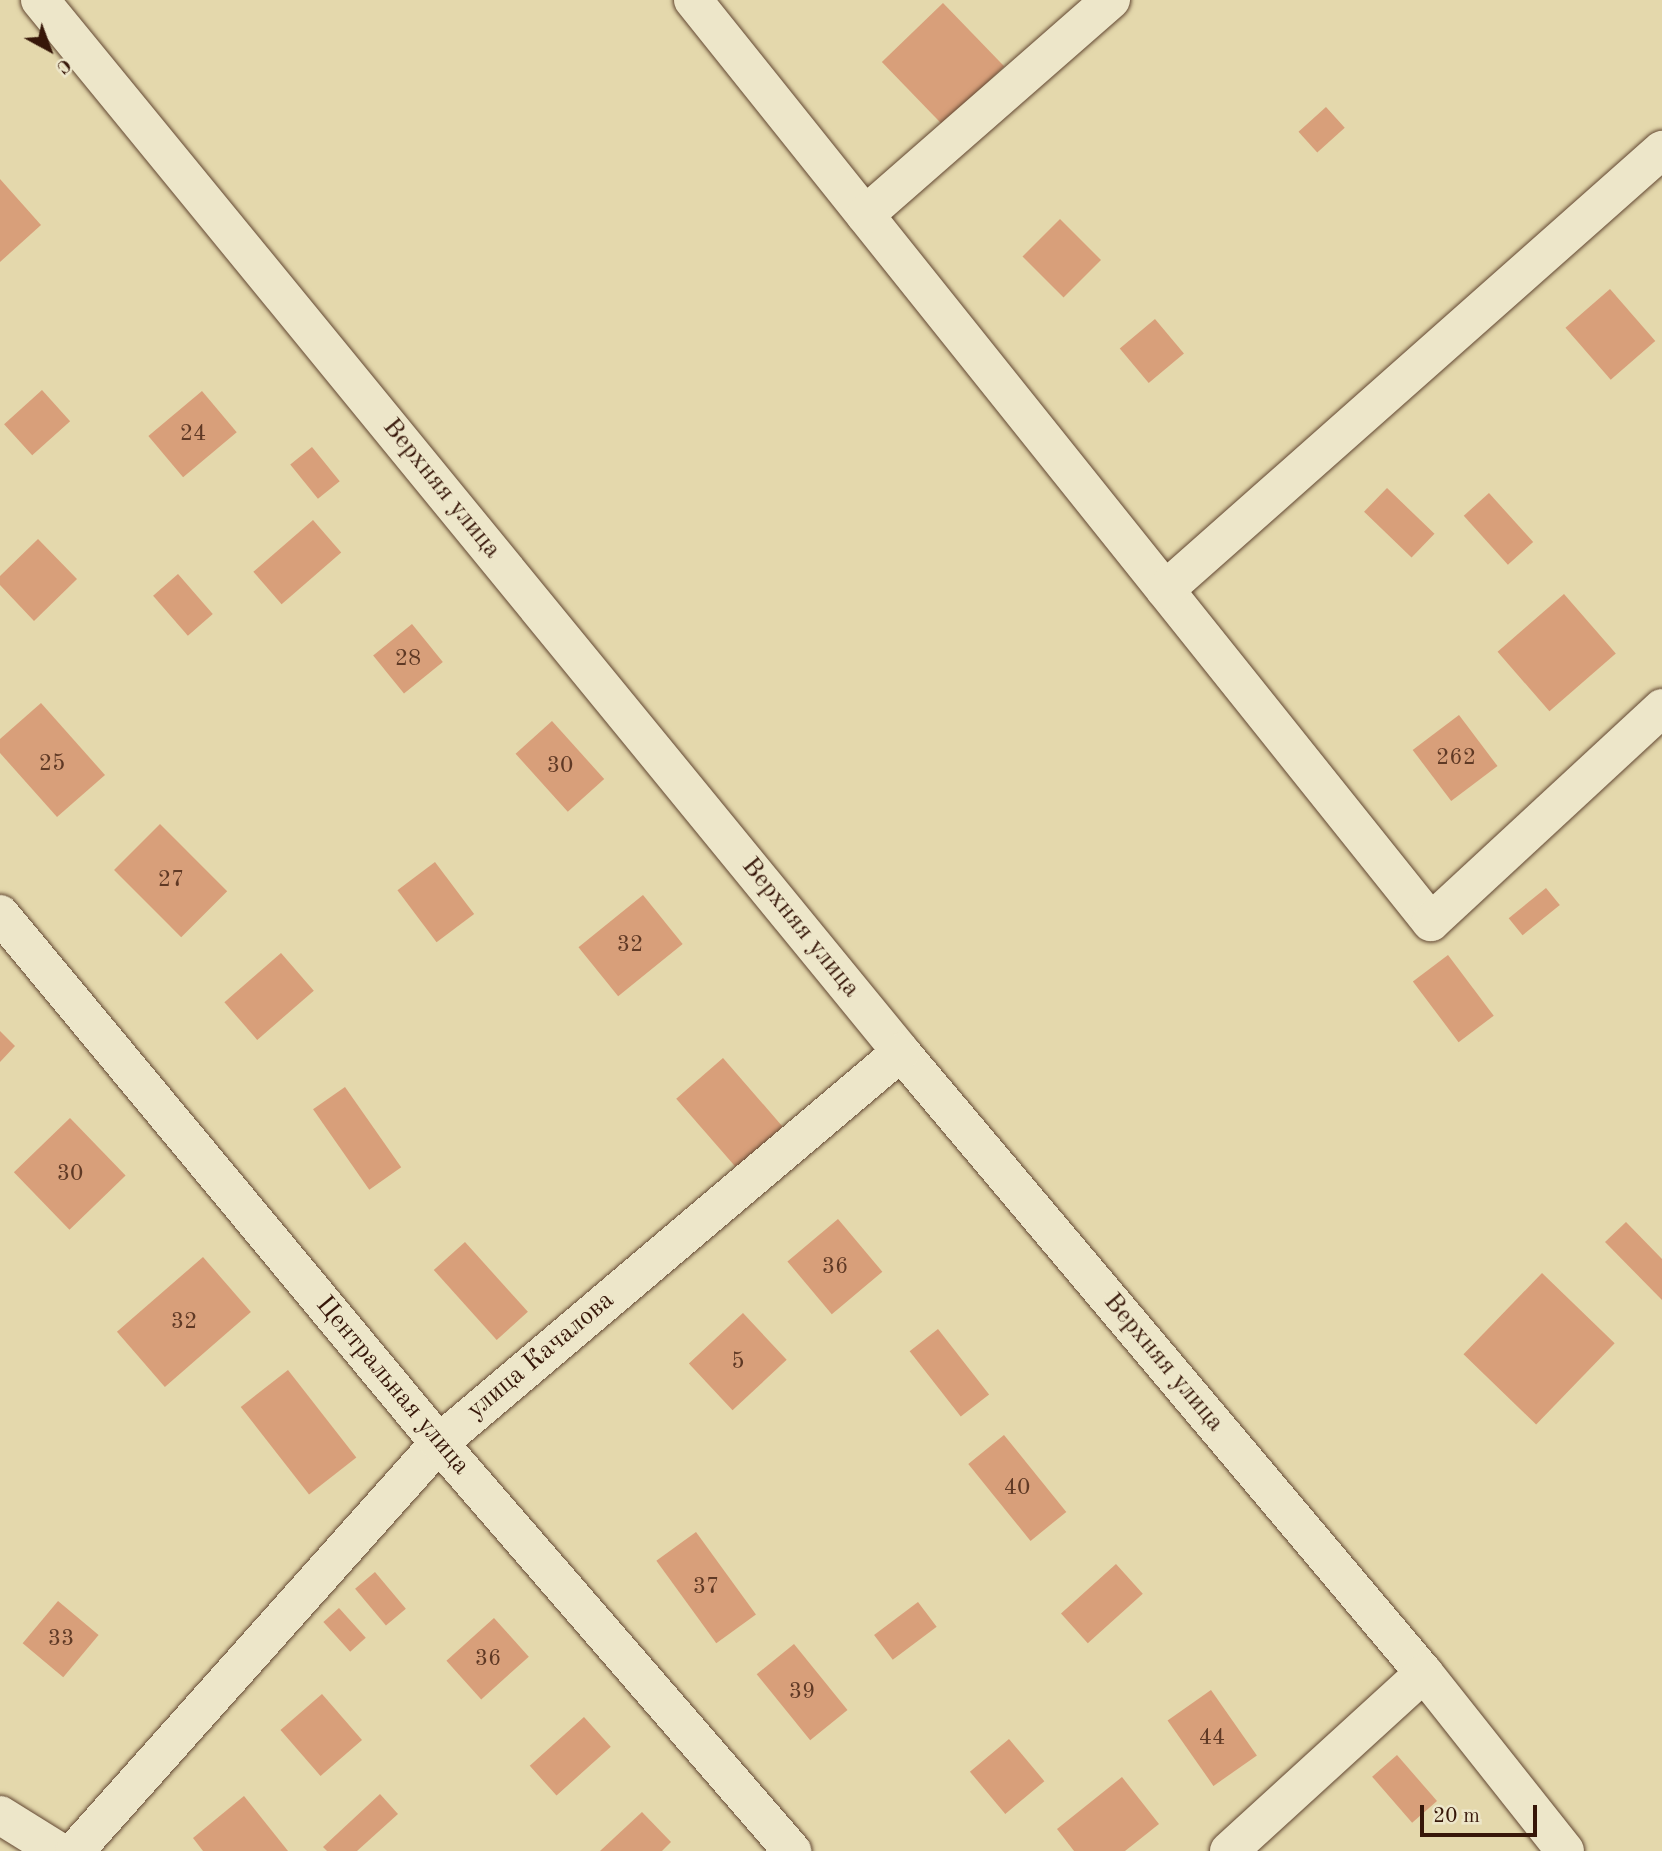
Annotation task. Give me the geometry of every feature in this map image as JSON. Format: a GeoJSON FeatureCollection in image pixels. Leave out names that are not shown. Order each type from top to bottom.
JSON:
{"type":"FeatureCollection","features":[{"type":"Feature","properties":{"kind":"street","name":"Верхняя улица"},"geometry":{"type":"LineString","coordinates":[[40,0],[901,1052],[1424,1673],[1566,1851]]}},
{"type":"Feature","properties":{"kind":"street"},"geometry":{"type":"LineString","coordinates":[[693,0],[1431,922],[1662,708]]}},
{"type":"Feature","properties":{"kind":"street"},"geometry":{"type":"LineString","coordinates":[[865,215],[1111,0]]}},
{"type":"Feature","properties":{"kind":"street"},"geometry":{"type":"LineString","coordinates":[[1165,590],[1662,150]]}},
{"type":"Feature","properties":{"kind":"street","name":"Центральная улица"},"geometry":{"type":"LineString","coordinates":[[0,914],[439,1443],[792,1851]]}},
{"type":"Feature","properties":{"kind":"street","name":"улица Качалова"},"geometry":{"type":"LineString","coordinates":[[75,1851],[439,1443],[901,1052]]}},
{"type":"Feature","properties":{"kind":"street"},"geometry":{"type":"LineString","coordinates":[[1229,1851],[1424,1673]]}},
{"type":"Feature","properties":{"kind":"street"},"geometry":{"type":"LineString","coordinates":[[0,1815],[58,1851]]}},
{"type":"Feature","properties":{"kind":"building"},"geometry":{"type":"Polygon","coordinates":[[[943,3],[1004,66],[943,125],[882,62],[943,3]]]}},
{"type":"Feature","properties":{"kind":"building"},"geometry":{"type":"Polygon","coordinates":[[[1326,107],[1345,128],[1317,153],[1299,132],[1326,107]]]}},
{"type":"Feature","properties":{"kind":"building"},"geometry":{"type":"Polygon","coordinates":[[[0,179],[41,225],[0,262],[0,179]]]}},
{"type":"Feature","properties":{"kind":"building"},"geometry":{"type":"Polygon","coordinates":[[[1060,219],[1101,260],[1064,297],[1023,256],[1060,219]]]}},
{"type":"Feature","properties":{"kind":"building"},"geometry":{"type":"Polygon","coordinates":[[[1610,289],[1655,341],[1611,380],[1565,328],[1610,289]]]}},
{"type":"Feature","properties":{"kind":"building"},"geometry":{"type":"Polygon","coordinates":[[[1155,319],[1184,353],[1149,383],[1120,349],[1155,319]]]}},
{"type":"Feature","properties":{"kind":"building"},"geometry":{"type":"Polygon","coordinates":[[[42,390],[70,421],[32,455],[4,424],[42,390]]]}},
{"type":"Feature","properties":{"kind":"building"},"geometry":{"type":"Polygon","coordinates":[[[202,391],[237,432],[183,477],[148,436],[202,391]]]}},
{"type":"Feature","properties":{"kind":"building"},"geometry":{"type":"Polygon","coordinates":[[[312,447],[340,481],[318,499],[290,465],[312,447]]]}},
{"type":"Feature","properties":{"kind":"building"},"geometry":{"type":"Polygon","coordinates":[[[1387,488],[1434,534],[1412,558],[1364,512],[1387,488]]]}},
{"type":"Feature","properties":{"kind":"building"},"geometry":{"type":"Polygon","coordinates":[[[1489,493],[1533,542],[1508,565],[1464,516],[1489,493]]]}},
{"type":"Feature","properties":{"kind":"building"},"geometry":{"type":"Polygon","coordinates":[[[313,520],[341,552],[282,604],[253,572],[313,520]]]}},
{"type":"Feature","properties":{"kind":"building"},"geometry":{"type":"Polygon","coordinates":[[[38,539],[77,579],[34,621],[0,585],[0,576],[38,539]]]}},
{"type":"Feature","properties":{"kind":"building"},"geometry":{"type":"Polygon","coordinates":[[[178,574],[213,614],[188,636],[153,596],[178,574]]]}},
{"type":"Feature","properties":{"kind":"building"},"geometry":{"type":"Polygon","coordinates":[[[1564,594],[1616,654],[1549,711],[1498,652],[1564,594]]]}},
{"type":"Feature","properties":{"kind":"building"},"geometry":{"type":"Polygon","coordinates":[[[412,624],[443,662],[404,694],[373,655],[412,624]]]}},
{"type":"Feature","properties":{"kind":"building"},"geometry":{"type":"Polygon","coordinates":[[[41,703],[105,775],[57,817],[0,753],[0,739],[41,703]]]}},
{"type":"Feature","properties":{"kind":"building"},"geometry":{"type":"Polygon","coordinates":[[[1459,715],[1498,766],[1451,801],[1413,750],[1459,715]]]}},
{"type":"Feature","properties":{"kind":"building"},"geometry":{"type":"Polygon","coordinates":[[[552,721],[604,779],[568,812],[516,754],[552,721]]]}},
{"type":"Feature","properties":{"kind":"building"},"geometry":{"type":"Polygon","coordinates":[[[160,824],[227,891],[181,937],[114,870],[160,824]]]}},
{"type":"Feature","properties":{"kind":"building"},"geometry":{"type":"Polygon","coordinates":[[[435,862],[474,914],[437,942],[397,890],[435,862]]]}},
{"type":"Feature","properties":{"kind":"building"},"geometry":{"type":"Polygon","coordinates":[[[1546,888],[1560,905],[1523,935],[1509,918],[1546,888]]]}},
{"type":"Feature","properties":{"kind":"building"},"geometry":{"type":"Polygon","coordinates":[[[643,895],[683,944],[618,996],[578,947],[643,895]]]}},
{"type":"Feature","properties":{"kind":"building"},"geometry":{"type":"Polygon","coordinates":[[[281,953],[314,991],[257,1040],[224,1002],[281,953]]]}},
{"type":"Feature","properties":{"kind":"building"},"geometry":{"type":"Polygon","coordinates":[[[1448,955],[1494,1016],[1459,1042],[1413,981],[1448,955]]]}},
{"type":"Feature","properties":{"kind":"building"},"geometry":{"type":"Polygon","coordinates":[[[0,1031],[15,1046],[0,1062],[0,1031]]]}},
{"type":"Feature","properties":{"kind":"building"},"geometry":{"type":"Polygon","coordinates":[[[723,1058],[783,1127],[736,1167],[676,1099],[723,1058]]]}},
{"type":"Feature","properties":{"kind":"building"},"geometry":{"type":"Polygon","coordinates":[[[345,1087],[401,1167],[369,1190],[313,1109],[345,1087]]]}},
{"type":"Feature","properties":{"kind":"building"},"geometry":{"type":"Polygon","coordinates":[[[70,1118],[126,1176],[69,1230],[14,1172],[70,1118]]]}},
{"type":"Feature","properties":{"kind":"building"},"geometry":{"type":"Polygon","coordinates":[[[838,1219],[882,1272],[832,1314],[787,1261],[838,1219]]]}},
{"type":"Feature","properties":{"kind":"building"},"geometry":{"type":"Polygon","coordinates":[[[1626,1222],[1662,1259],[1662,1300],[1605,1242],[1626,1222]]]}},
{"type":"Feature","properties":{"kind":"building"},"geometry":{"type":"Polygon","coordinates":[[[465,1242],[528,1312],[497,1340],[434,1270],[465,1242]]]}},
{"type":"Feature","properties":{"kind":"building"},"geometry":{"type":"Polygon","coordinates":[[[203,1257],[251,1312],[165,1387],[117,1332],[203,1257]]]}},
{"type":"Feature","properties":{"kind":"building"},"geometry":{"type":"Polygon","coordinates":[[[1542,1273],[1615,1343],[1536,1424],[1464,1354],[1542,1273]]]}},
{"type":"Feature","properties":{"kind":"building"},"geometry":{"type":"Polygon","coordinates":[[[743,1313],[787,1360],[733,1410],[689,1363],[743,1313]]]}},
{"type":"Feature","properties":{"kind":"building"},"geometry":{"type":"Polygon","coordinates":[[[938,1329],[989,1394],[961,1417],[910,1351],[938,1329]]]}},
{"type":"Feature","properties":{"kind":"building"},"geometry":{"type":"Polygon","coordinates":[[[288,1370],[356,1457],[309,1494],[241,1407],[288,1370]]]}},
{"type":"Feature","properties":{"kind":"building"},"geometry":{"type":"Polygon","coordinates":[[[1004,1435],[1066,1512],[1031,1541],[968,1464],[1004,1435]]]}},
{"type":"Feature","properties":{"kind":"building"},"geometry":{"type":"Polygon","coordinates":[[[696,1532],[756,1615],[716,1643],[656,1561],[696,1532]]]}},
{"type":"Feature","properties":{"kind":"building"},"geometry":{"type":"Polygon","coordinates":[[[1116,1564],[1143,1594],[1088,1643],[1061,1614],[1116,1564]]]}},
{"type":"Feature","properties":{"kind":"building"},"geometry":{"type":"Polygon","coordinates":[[[375,1572],[406,1609],[386,1625],[355,1589],[375,1572]]]}},
{"type":"Feature","properties":{"kind":"building"},"geometry":{"type":"Polygon","coordinates":[[[58,1601],[99,1635],[63,1677],[23,1643],[58,1601]]]}},
{"type":"Feature","properties":{"kind":"building"},"geometry":{"type":"Polygon","coordinates":[[[918,1602],[937,1627],[893,1660],[874,1635],[918,1602]]]}},
{"type":"Feature","properties":{"kind":"building"},"geometry":{"type":"Polygon","coordinates":[[[339,1608],[366,1638],[350,1652],[323,1622],[339,1608]]]}},
{"type":"Feature","properties":{"kind":"building"},"geometry":{"type":"Polygon","coordinates":[[[494,1618],[529,1657],[481,1699],[446,1661],[494,1618]]]}},
{"type":"Feature","properties":{"kind":"building"},"geometry":{"type":"Polygon","coordinates":[[[794,1644],[847,1710],[810,1740],[757,1674],[794,1644]]]}},
{"type":"Feature","properties":{"kind":"building"},"geometry":{"type":"Polygon","coordinates":[[[1211,1690],[1257,1756],[1213,1786],[1168,1720],[1211,1690]]]}},
{"type":"Feature","properties":{"kind":"building"},"geometry":{"type":"Polygon","coordinates":[[[322,1694],[362,1740],[321,1776],[280,1730],[322,1694]]]}},
{"type":"Feature","properties":{"kind":"building"},"geometry":{"type":"Polygon","coordinates":[[[584,1717],[611,1747],[557,1796],[530,1766],[584,1717]]]}},
{"type":"Feature","properties":{"kind":"building"},"geometry":{"type":"Polygon","coordinates":[[[1009,1739],[1044,1781],[1005,1814],[970,1772],[1009,1739]]]}},
{"type":"Feature","properties":{"kind":"building"},"geometry":{"type":"Polygon","coordinates":[[[1397,1755],[1437,1801],[1412,1823],[1372,1777],[1397,1755]]]}},
{"type":"Feature","properties":{"kind":"building"},"geometry":{"type":"Polygon","coordinates":[[[1122,1777],[1159,1824],[1125,1851],[1074,1851],[1057,1829],[1122,1777]]]}},
{"type":"Feature","properties":{"kind":"building"},"geometry":{"type":"Polygon","coordinates":[[[380,1794],[398,1814],[357,1851],[327,1851],[323,1847],[380,1794]]]}},
{"type":"Feature","properties":{"kind":"building"},"geometry":{"type":"Polygon","coordinates":[[[244,1796],[288,1851],[203,1851],[193,1838],[244,1796]]]}},
{"type":"Feature","properties":{"kind":"building"},"geometry":{"type":"Polygon","coordinates":[[[642,1812],[671,1842],[662,1851],[600,1851],[642,1812]]]}}]}
